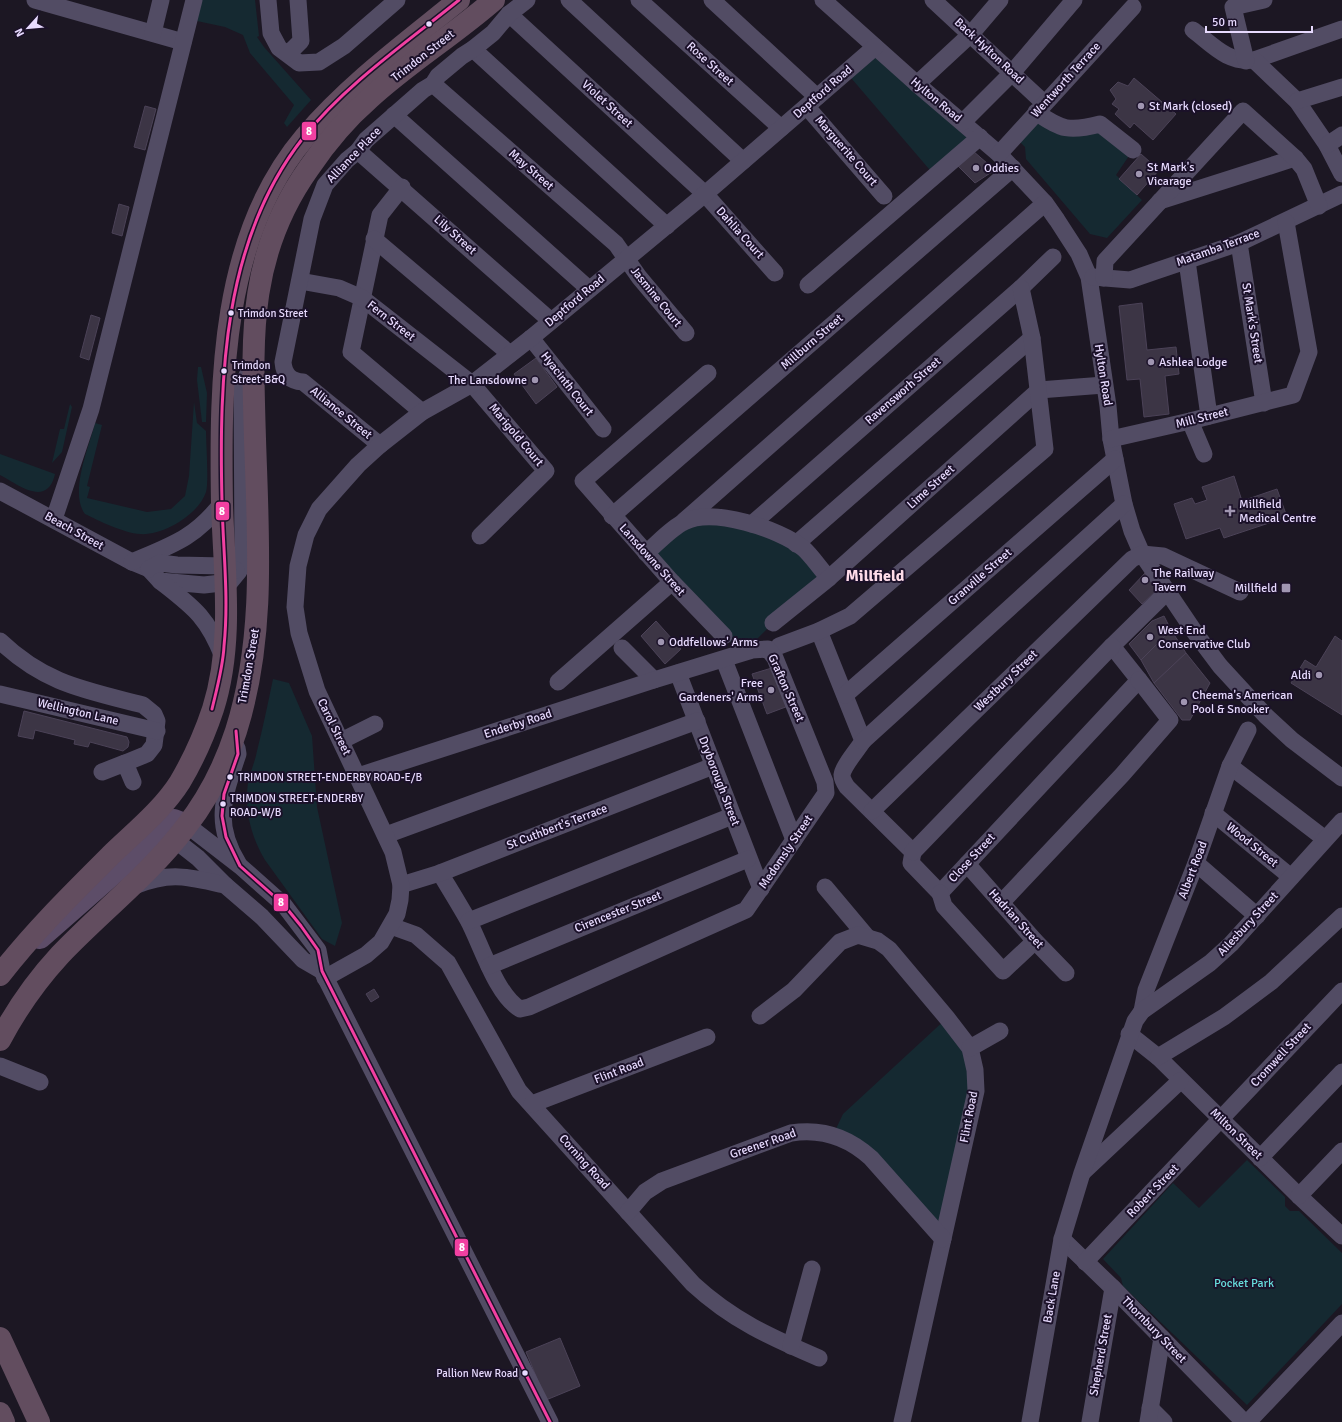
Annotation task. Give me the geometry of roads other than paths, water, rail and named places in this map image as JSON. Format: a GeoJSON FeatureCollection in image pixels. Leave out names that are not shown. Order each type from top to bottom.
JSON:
{"type":"FeatureCollection","features":[{"type":"Feature","properties":{"kind":"highway","name":"Trimdon Street"},"geometry":{"type":"LineString","coordinates":[[172,824],[179,783],[204,731],[212,709],[223,657],[230,574],[222,503],[224,372],[231,308],[248,238],[259,212],[288,160],[303,139],[318,122],[359,83],[459,0]]}},
{"type":"Feature","properties":{"kind":"highway","name":"Trimdon Street"},"geometry":{"type":"LineString","coordinates":[[172,824],[216,780],[236,731],[249,680],[256,635],[257,598],[257,516],[252,363],[256,302],[264,261],[276,226],[298,184],[342,126],[369,99],[502,7]]}},
{"type":"Feature","properties":{"kind":"highway"},"geometry":{"type":"LineString","coordinates":[[0,1040],[22,1003],[60,956],[132,887],[172,824]]}},
{"type":"Feature","properties":{"kind":"highway"},"geometry":{"type":"LineString","coordinates":[[3,970],[64,902],[172,824]]}},
{"type":"Feature","properties":{"kind":"highway"},"geometry":{"type":"LineString","coordinates":[[0,1338],[39,1422]]}},
{"type":"Feature","properties":{"kind":"highway"},"geometry":{"type":"LineString","coordinates":[[0,1414],[4,1422]]}},
{"type":"Feature","properties":{"kind":"street"},"geometry":{"type":"LineString","coordinates":[[35,0],[52,2],[184,42]]}},
{"type":"Feature","properties":{"kind":"street"},"geometry":{"type":"LineString","coordinates":[[153,33],[161,0]]}},
{"type":"Feature","properties":{"kind":"street"},"geometry":{"type":"LineString","coordinates":[[54,519],[91,410],[194,0]]}},
{"type":"Feature","properties":{"kind":"street"},"geometry":{"type":"LineString","coordinates":[[268,0],[271,33],[279,48],[299,63],[319,62],[344,46],[397,0]]}},
{"type":"Feature","properties":{"kind":"street"},"geometry":{"type":"LineString","coordinates":[[288,54],[301,41],[298,0]]}},
{"type":"Feature","properties":{"kind":"street","name":"Alliance Place"},"geometry":{"type":"LineString","coordinates":[[284,370],[284,362],[312,219],[317,202],[325,185],[347,160],[358,151],[366,140],[423,90],[433,84],[438,76],[493,33],[502,7],[526,0]]}},
{"type":"Feature","properties":{"kind":"street"},"geometry":{"type":"LineString","coordinates":[[569,0],[743,160]]}},
{"type":"Feature","properties":{"kind":"street","name":"Rose Street"},"geometry":{"type":"LineString","coordinates":[[639,0],[781,128]]}},
{"type":"Feature","properties":{"kind":"street","name":"Marguerite Court"},"geometry":{"type":"LineString","coordinates":[[712,0],[812,102],[884,196]]}},
{"type":"Feature","properties":{"kind":"street","name":"Hylton Road"},"geometry":{"type":"LineString","coordinates":[[824,0],[917,84],[999,154],[1045,203],[1096,278],[1104,385],[1111,439],[1124,504],[1132,531],[1142,554],[1220,666],[1266,716],[1292,740],[1342,778]]}},
{"type":"Feature","properties":{"kind":"street","name":"Back Hylton Road"},"geometry":{"type":"LineString","coordinates":[[933,0],[1012,73],[1055,126],[1080,130],[1100,124],[1133,150]]}},
{"type":"Feature","properties":{"kind":"street"},"geometry":{"type":"LineString","coordinates":[[917,84],[971,34],[1000,0]]}},
{"type":"Feature","properties":{"kind":"street"},"geometry":{"type":"LineString","coordinates":[[963,122],[1012,73],[1074,0]]}},
{"type":"Feature","properties":{"kind":"street"},"geometry":{"type":"LineString","coordinates":[[1243,60],[1233,7],[1264,0]]}},
{"type":"Feature","properties":{"kind":"street","name":"Violet Street"},"geometry":{"type":"LineString","coordinates":[[502,7],[705,194]]}},
{"type":"Feature","properties":{"kind":"street","name":"Wentworth Terrace"},"geometry":{"type":"LineString","coordinates":[[999,154],[1133,7]]}},
{"type":"Feature","properties":{"kind":"street"},"geometry":{"type":"LineString","coordinates":[[1243,60],[1342,29]]}},
{"type":"Feature","properties":{"kind":"street"},"geometry":{"type":"LineString","coordinates":[[1193,30],[1243,60],[1297,100],[1327,145],[1342,174]]}},
{"type":"Feature","properties":{"kind":"street","name":"Deptford Road"},"geometry":{"type":"LineString","coordinates":[[298,566],[306,534],[319,509],[358,465],[380,444],[422,412],[472,384],[552,321],[705,194],[875,47]]}},
{"type":"Feature","properties":{"kind":"street"},"geometry":{"type":"LineString","coordinates":[[473,49],[667,226]]}},
{"type":"Feature","properties":{"kind":"street","name":"May Street"},"geometry":{"type":"LineString","coordinates":[[433,84],[616,244],[627,260]]}},
{"type":"Feature","properties":{"kind":"street"},"geometry":{"type":"LineString","coordinates":[[1297,100],[1342,87]]}},
{"type":"Feature","properties":{"kind":"street"},"geometry":{"type":"LineString","coordinates":[[1096,278],[1105,261],[1243,111],[1295,158],[1304,170],[1319,206]]}},
{"type":"Feature","properties":{"kind":"street"},"geometry":{"type":"LineString","coordinates":[[394,115],[589,289]]}},
{"type":"Feature","properties":{"kind":"street"},"geometry":{"type":"LineString","coordinates":[[1327,145],[1342,135]]}},
{"type":"Feature","properties":{"kind":"street"},"geometry":{"type":"LineString","coordinates":[[808,285],[980,137]]}},
{"type":"Feature","properties":{"kind":"street","name":"Lily Street"},"geometry":{"type":"LineString","coordinates":[[358,151],[402,187],[552,321]]}},
{"type":"Feature","properties":{"kind":"street"},"geometry":{"type":"LineString","coordinates":[[1159,202],[1295,158]]}},
{"type":"Feature","properties":{"kind":"street","name":"Millburn Street"},"geometry":{"type":"LineString","coordinates":[[612,516],[1012,168]]}},
{"type":"Feature","properties":{"kind":"street"},"geometry":{"type":"LineString","coordinates":[[402,187],[380,215],[351,352],[422,412]]}},
{"type":"Feature","properties":{"kind":"street","name":"Dahlia Court"},"geometry":{"type":"LineString","coordinates":[[705,194],[775,272]]}},
{"type":"Feature","properties":{"kind":"street","name":"Matamba Terrace"},"geometry":{"type":"LineString","coordinates":[[1096,278],[1130,280],[1240,243],[1342,194]]}},
{"type":"Feature","properties":{"kind":"street"},"geometry":{"type":"LineString","coordinates":[[646,553],[684,522],[1045,203]]}},
{"type":"Feature","properties":{"kind":"street","name":"Mill Street"},"geometry":{"type":"LineString","coordinates":[[1111,439],[1293,395],[1310,352],[1286,222]]}},
{"type":"Feature","properties":{"kind":"street"},"geometry":{"type":"LineString","coordinates":[[374,239],[510,354]]}},
{"type":"Feature","properties":{"kind":"street","name":"St Mark's Street"},"geometry":{"type":"LineString","coordinates":[[1240,243],[1264,403]]}},
{"type":"Feature","properties":{"kind":"street","name":"Ravensworh Street"},"geometry":{"type":"LineString","coordinates":[[752,524],[1021,288],[1053,257]]}},
{"type":"Feature","properties":{"kind":"street","name":"Jasmine Court"},"geometry":{"type":"LineString","coordinates":[[627,260],[686,333]]}},
{"type":"Feature","properties":{"kind":"street"},"geometry":{"type":"LineString","coordinates":[[1187,261],[1209,416]]}},
{"type":"Feature","properties":{"kind":"street","name":"Fern Street"},"geometry":{"type":"LineString","coordinates":[[300,281],[339,288],[362,298],[472,384]]}},
{"type":"Feature","properties":{"kind":"street"},"geometry":{"type":"LineString","coordinates":[[779,646],[819,631],[850,616],[1044,449],[1039,390],[1032,338],[1021,288]]}},
{"type":"Feature","properties":{"kind":"street","name":"Hyacinth Court"},"geometry":{"type":"LineString","coordinates":[[530,338],[603,429]]}},
{"type":"Feature","properties":{"kind":"street"},"geometry":{"type":"LineString","coordinates":[[796,544],[1032,338]]}},
{"type":"Feature","properties":{"kind":"street"},"geometry":{"type":"LineString","coordinates":[[252,363],[242,387],[243,554],[230,574],[250,584],[257,598]]}},
{"type":"Feature","properties":{"kind":"street","name":"Alliance Street"},"geometry":{"type":"LineString","coordinates":[[284,370],[287,376],[295,381],[304,382],[380,444]]}},
{"type":"Feature","properties":{"kind":"street","name":"Lansdowne Street"},"geometry":{"type":"LineString","coordinates":[[708,374],[583,481],[612,516],[672,582],[724,636]]}},
{"type":"Feature","properties":{"kind":"street","name":"Marigold Court"},"geometry":{"type":"LineString","coordinates":[[472,384],[546,470],[480,536]]}},
{"type":"Feature","properties":{"kind":"street"},"geometry":{"type":"LineString","coordinates":[[1039,390],[1104,385]]}},
{"type":"Feature","properties":{"kind":"street","name":"Lime Street"},"geometry":{"type":"LineString","coordinates":[[773,623],[829,578],[1039,390]]}},
{"type":"Feature","properties":{"kind":"street"},"geometry":{"type":"LineString","coordinates":[[1190,421],[1204,454]]}},
{"type":"Feature","properties":{"kind":"street","name":"Granville Street"},"geometry":{"type":"LineString","coordinates":[[844,694],[1116,459]]}},
{"type":"Feature","properties":{"kind":"street","name":"Beach Street"},"geometry":{"type":"LineString","coordinates":[[0,491],[155,575],[188,584],[230,574]]}},
{"type":"Feature","properties":{"kind":"street"},"geometry":{"type":"LineString","coordinates":[[132,562],[185,539],[209,520],[222,503]]}},
{"type":"Feature","properties":{"kind":"street"},"geometry":{"type":"LineString","coordinates":[[1124,504],[863,741],[844,768],[842,775],[847,787],[913,852],[1112,646],[1168,591]]}},
{"type":"Feature","properties":{"kind":"street"},"geometry":{"type":"LineString","coordinates":[[684,522],[709,517],[721,517],[752,524],[804,549],[829,578]]}},
{"type":"Feature","properties":{"kind":"street"},"geometry":{"type":"LineString","coordinates":[[1142,554],[1163,556],[1240,592]]}},
{"type":"Feature","properties":{"kind":"street","name":"Westbury Street"},"geometry":{"type":"LineString","coordinates":[[872,811],[1126,565],[1142,554]]}},
{"type":"Feature","properties":{"kind":"street","name":"Carol Street"},"geometry":{"type":"LineString","coordinates":[[298,566],[295,607],[298,633],[317,691],[393,852],[400,885],[400,900],[397,914],[381,942],[366,955],[323,974]]}},
{"type":"Feature","properties":{"kind":"street"},"geometry":{"type":"LineString","coordinates":[[155,575],[193,606],[202,616],[218,642],[223,657]]}},
{"type":"Feature","properties":{"kind":"street"},"geometry":{"type":"LineString","coordinates":[[558,682],[672,582]]}},
{"type":"Feature","properties":{"kind":"street"},"geometry":{"type":"LineString","coordinates":[[819,631],[863,741]]}},
{"type":"Feature","properties":{"kind":"street"},"geometry":{"type":"LineString","coordinates":[[0,641],[16,656],[50,678],[71,687],[143,705],[154,714],[157,721],[157,730],[152,750],[102,772]]}},
{"type":"Feature","properties":{"kind":"street"},"geometry":{"type":"LineString","coordinates":[[1001,903],[1122,775],[1170,720],[1112,646]]}},
{"type":"Feature","properties":{"kind":"street"},"geometry":{"type":"LineString","coordinates":[[622,648],[654,680]]}},
{"type":"Feature","properties":{"kind":"street","name":"Grafton Street"},"geometry":{"type":"LineString","coordinates":[[678,673],[724,660],[752,650],[768,650],[775,658],[825,782],[826,793]]}},
{"type":"Feature","properties":{"kind":"street"},"geometry":{"type":"LineString","coordinates":[[724,660],[794,840]]}},
{"type":"Feature","properties":{"kind":"street","name":"Enderby Road"},"geometry":{"type":"LineString","coordinates":[[358,776],[678,673]]}},
{"type":"Feature","properties":{"kind":"street","name":"Dryborough Street"},"geometry":{"type":"LineString","coordinates":[[678,673],[748,859],[761,889]]}},
{"type":"Feature","properties":{"kind":"street","name":"Close Street"},"geometry":{"type":"LineString","coordinates":[[913,852],[910,863],[940,893],[1139,680]]}},
{"type":"Feature","properties":{"kind":"street","name":"Wellington Lane"},"geometry":{"type":"LineString","coordinates":[[0,694],[157,730]]}},
{"type":"Feature","properties":{"kind":"street"},"geometry":{"type":"LineString","coordinates":[[386,835],[696,721]]}},
{"type":"Feature","properties":{"kind":"street"},"geometry":{"type":"LineString","coordinates":[[341,741],[374,724]]}},
{"type":"Feature","properties":{"kind":"street","name":"Albert Road"},"geometry":{"type":"LineString","coordinates":[[1142,1012],[1146,990],[1196,863],[1230,766],[1248,730]]}},
{"type":"Feature","properties":{"kind":"street"},"geometry":{"type":"LineString","coordinates":[[236,731],[238,754],[224,794],[222,816],[228,842],[240,866]]}},
{"type":"Feature","properties":{"kind":"street"},"geometry":{"type":"LineString","coordinates":[[125,763],[132,782]]}},
{"type":"Feature","properties":{"kind":"street","name":"St Cuthbert's Terrace"},"geometry":{"type":"LineString","coordinates":[[400,885],[440,873],[713,766]]}},
{"type":"Feature","properties":{"kind":"street"},"geometry":{"type":"LineString","coordinates":[[1230,766],[1325,839]]}},
{"type":"Feature","properties":{"kind":"street","name":"Medomsly Street"},"geometry":{"type":"LineString","coordinates":[[489,966],[511,1004],[520,1009],[529,1007],[746,910],[826,793]]}},
{"type":"Feature","properties":{"kind":"street","name":"Wood Street"},"geometry":{"type":"LineString","coordinates":[[1213,813],[1292,877]]}},
{"type":"Feature","properties":{"kind":"street"},"geometry":{"type":"LineString","coordinates":[[469,921],[732,816]]}},
{"type":"Feature","properties":{"kind":"street","name":"Ailesbury Street"},"geometry":{"type":"LineString","coordinates":[[1142,1012],[1210,963],[1257,916],[1342,821]]}},
{"type":"Feature","properties":{"kind":"street"},"geometry":{"type":"LineString","coordinates":[[172,824],[240,866],[284,905],[318,950],[323,974],[550,1422]]}},
{"type":"Feature","properties":{"kind":"street"},"geometry":{"type":"LineString","coordinates":[[172,824],[198,858],[225,885],[262,917],[303,960],[323,974]]}},
{"type":"Feature","properties":{"kind":"street","name":"Cirencester Street"},"geometry":{"type":"LineString","coordinates":[[489,966],[748,859]]}},
{"type":"Feature","properties":{"kind":"street"},"geometry":{"type":"LineString","coordinates":[[1196,863],[1257,916]]}},
{"type":"Feature","properties":{"kind":"street","name":"Hadrian Street"},"geometry":{"type":"LineString","coordinates":[[967,864],[1035,941],[1066,973]]}},
{"type":"Feature","properties":{"kind":"street"},"geometry":{"type":"LineString","coordinates":[[440,873],[469,921],[489,966]]}},
{"type":"Feature","properties":{"kind":"street"},"geometry":{"type":"LineString","coordinates":[[132,887],[156,878],[178,876],[225,885]]}},
{"type":"Feature","properties":{"kind":"street"},"geometry":{"type":"LineString","coordinates":[[825,887],[867,937]]}},
{"type":"Feature","properties":{"kind":"street"},"geometry":{"type":"LineString","coordinates":[[940,893],[944,906],[1003,971],[1035,941]]}},
{"type":"Feature","properties":{"kind":"street"},"geometry":{"type":"LineString","coordinates":[[1158,1057],[1224,1017],[1271,982],[1342,916]]}},
{"type":"Feature","properties":{"kind":"street","name":"Corning Road"},"geometry":{"type":"LineString","coordinates":[[391,926],[416,935],[448,964],[519,1091],[693,1284],[713,1302],[752,1328],[819,1358]]}},
{"type":"Feature","properties":{"kind":"street"},"geometry":{"type":"LineString","coordinates":[[760,1016],[794,990],[840,942],[858,935],[867,937]]}},
{"type":"Feature","properties":{"kind":"street","name":"Flint Road"},"geometry":{"type":"LineString","coordinates":[[867,937],[878,941],[889,949],[947,1018],[970,1048],[975,1070],[976,1091],[902,1422]]}},
{"type":"Feature","properties":{"kind":"street","name":"Cromwell Street"},"geometry":{"type":"LineString","coordinates":[[1221,1119],[1342,991]]}},
{"type":"Feature","properties":{"kind":"street","name":"Back Lane"},"geometry":{"type":"LineString","coordinates":[[1030,1422],[1062,1239],[1082,1173],[1129,1034],[1142,1012]]}},
{"type":"Feature","properties":{"kind":"street"},"geometry":{"type":"LineString","coordinates":[[970,1048],[1000,1031]]}},
{"type":"Feature","properties":{"kind":"street","name":"Milton Street"},"geometry":{"type":"LineString","coordinates":[[1129,1034],[1158,1057],[1180,1081],[1299,1196],[1340,1231]]}},
{"type":"Feature","properties":{"kind":"street","name":"Flint Road"},"geometry":{"type":"LineString","coordinates":[[532,1104],[707,1037]]}},
{"type":"Feature","properties":{"kind":"street"},"geometry":{"type":"LineString","coordinates":[[0,1066],[40,1082]]}},
{"type":"Feature","properties":{"kind":"street"},"geometry":{"type":"LineString","coordinates":[[1260,1158],[1342,1072]]}},
{"type":"Feature","properties":{"kind":"street"},"geometry":{"type":"LineString","coordinates":[[1082,1173],[1180,1081]]}},
{"type":"Feature","properties":{"kind":"street","name":"Robert Street"},"geometry":{"type":"LineString","coordinates":[[1085,1262],[1221,1119]]}},
{"type":"Feature","properties":{"kind":"street","name":"Greener Road"},"geometry":{"type":"LineString","coordinates":[[628,1212],[645,1192],[662,1181],[791,1132],[804,1131],[833,1135],[858,1146],[871,1158],[943,1239]]}},
{"type":"Feature","properties":{"kind":"street"},"geometry":{"type":"LineString","coordinates":[[1299,1196],[1342,1151]]}},
{"type":"Feature","properties":{"kind":"street","name":"Thornbury Street"},"geometry":{"type":"LineString","coordinates":[[1062,1239],[1113,1288],[1244,1422]]}},
{"type":"Feature","properties":{"kind":"street"},"geometry":{"type":"LineString","coordinates":[[791,1346],[812,1269]]}},
{"type":"Feature","properties":{"kind":"street","name":"Shepherd Street"},"geometry":{"type":"LineString","coordinates":[[1090,1422],[1113,1288]]}},
{"type":"Feature","properties":{"kind":"street"},"geometry":{"type":"LineString","coordinates":[[1248,1422],[1342,1323]]}},
{"type":"Feature","properties":{"kind":"street"},"geometry":{"type":"LineString","coordinates":[[1162,1338],[1149,1415],[1164,1422]]}},
{"type":"Feature","properties":{"kind":"place","name":"St Mark (closed)"},"geometry":{"type":"Point","coordinates":[1141,106]}},
{"type":"Feature","properties":{"kind":"place","name":"Oddies"},"geometry":{"type":"Point","coordinates":[976,168]}},
{"type":"Feature","properties":{"kind":"place","name":"St Mark's Vicarage"},"geometry":{"type":"Point","coordinates":[1139,174]}},
{"type":"Feature","properties":{"kind":"place","name":"Trimdon Street"},"geometry":{"type":"Point","coordinates":[231,313]}},
{"type":"Feature","properties":{"kind":"place","name":"Ashlea Lodge"},"geometry":{"type":"Point","coordinates":[1151,362]}},
{"type":"Feature","properties":{"kind":"place","name":"Trimdon Street-B&Q"},"geometry":{"type":"Point","coordinates":[224,371]}},
{"type":"Feature","properties":{"kind":"place","name":"The Lansdowne"},"geometry":{"type":"Point","coordinates":[535,380]}},
{"type":"Feature","properties":{"kind":"place","name":"Millfield Medical Centre"},"geometry":{"type":"Point","coordinates":[1230,511]}},
{"type":"Feature","properties":{"kind":"place","name":"The Railway Tavern"},"geometry":{"type":"Point","coordinates":[1145,580]}},
{"type":"Feature","properties":{"kind":"place","name":"Millfield"},"geometry":{"type":"Point","coordinates":[1286,588]}},
{"type":"Feature","properties":{"kind":"place","name":"West End Conservative Club"},"geometry":{"type":"Point","coordinates":[1150,637]}},
{"type":"Feature","properties":{"kind":"place","name":"Oddfellows' Arms"},"geometry":{"type":"Point","coordinates":[661,642]}},
{"type":"Feature","properties":{"kind":"place","name":"Aldi"},"geometry":{"type":"Point","coordinates":[1319,675]}},
{"type":"Feature","properties":{"kind":"place","name":"Free Gardeners' Arms"},"geometry":{"type":"Point","coordinates":[771,690]}},
{"type":"Feature","properties":{"kind":"place","name":"Cheema's American Pool & Snooker"},"geometry":{"type":"Point","coordinates":[1184,702]}},
{"type":"Feature","properties":{"kind":"place","name":"TRIMDON STREET-ENDERBY ROAD-E/B"},"geometry":{"type":"Point","coordinates":[230,777]}},
{"type":"Feature","properties":{"kind":"place","name":"TRIMDON STREET-ENDERBY ROAD-W/B"},"geometry":{"type":"Point","coordinates":[223,804]}},
{"type":"Feature","properties":{"kind":"place","name":"Pallion New Road"},"geometry":{"type":"Point","coordinates":[525,1373]}},
{"type":"Feature","properties":{"kind":"district","name":"Millfield"},"geometry":{"type":"Point","coordinates":[875,576]}},
{"type":"Feature","properties":{"kind":"park label","name":"Pocket Park"},"geometry":{"type":"Point","coordinates":[1244,1283]}}]}
